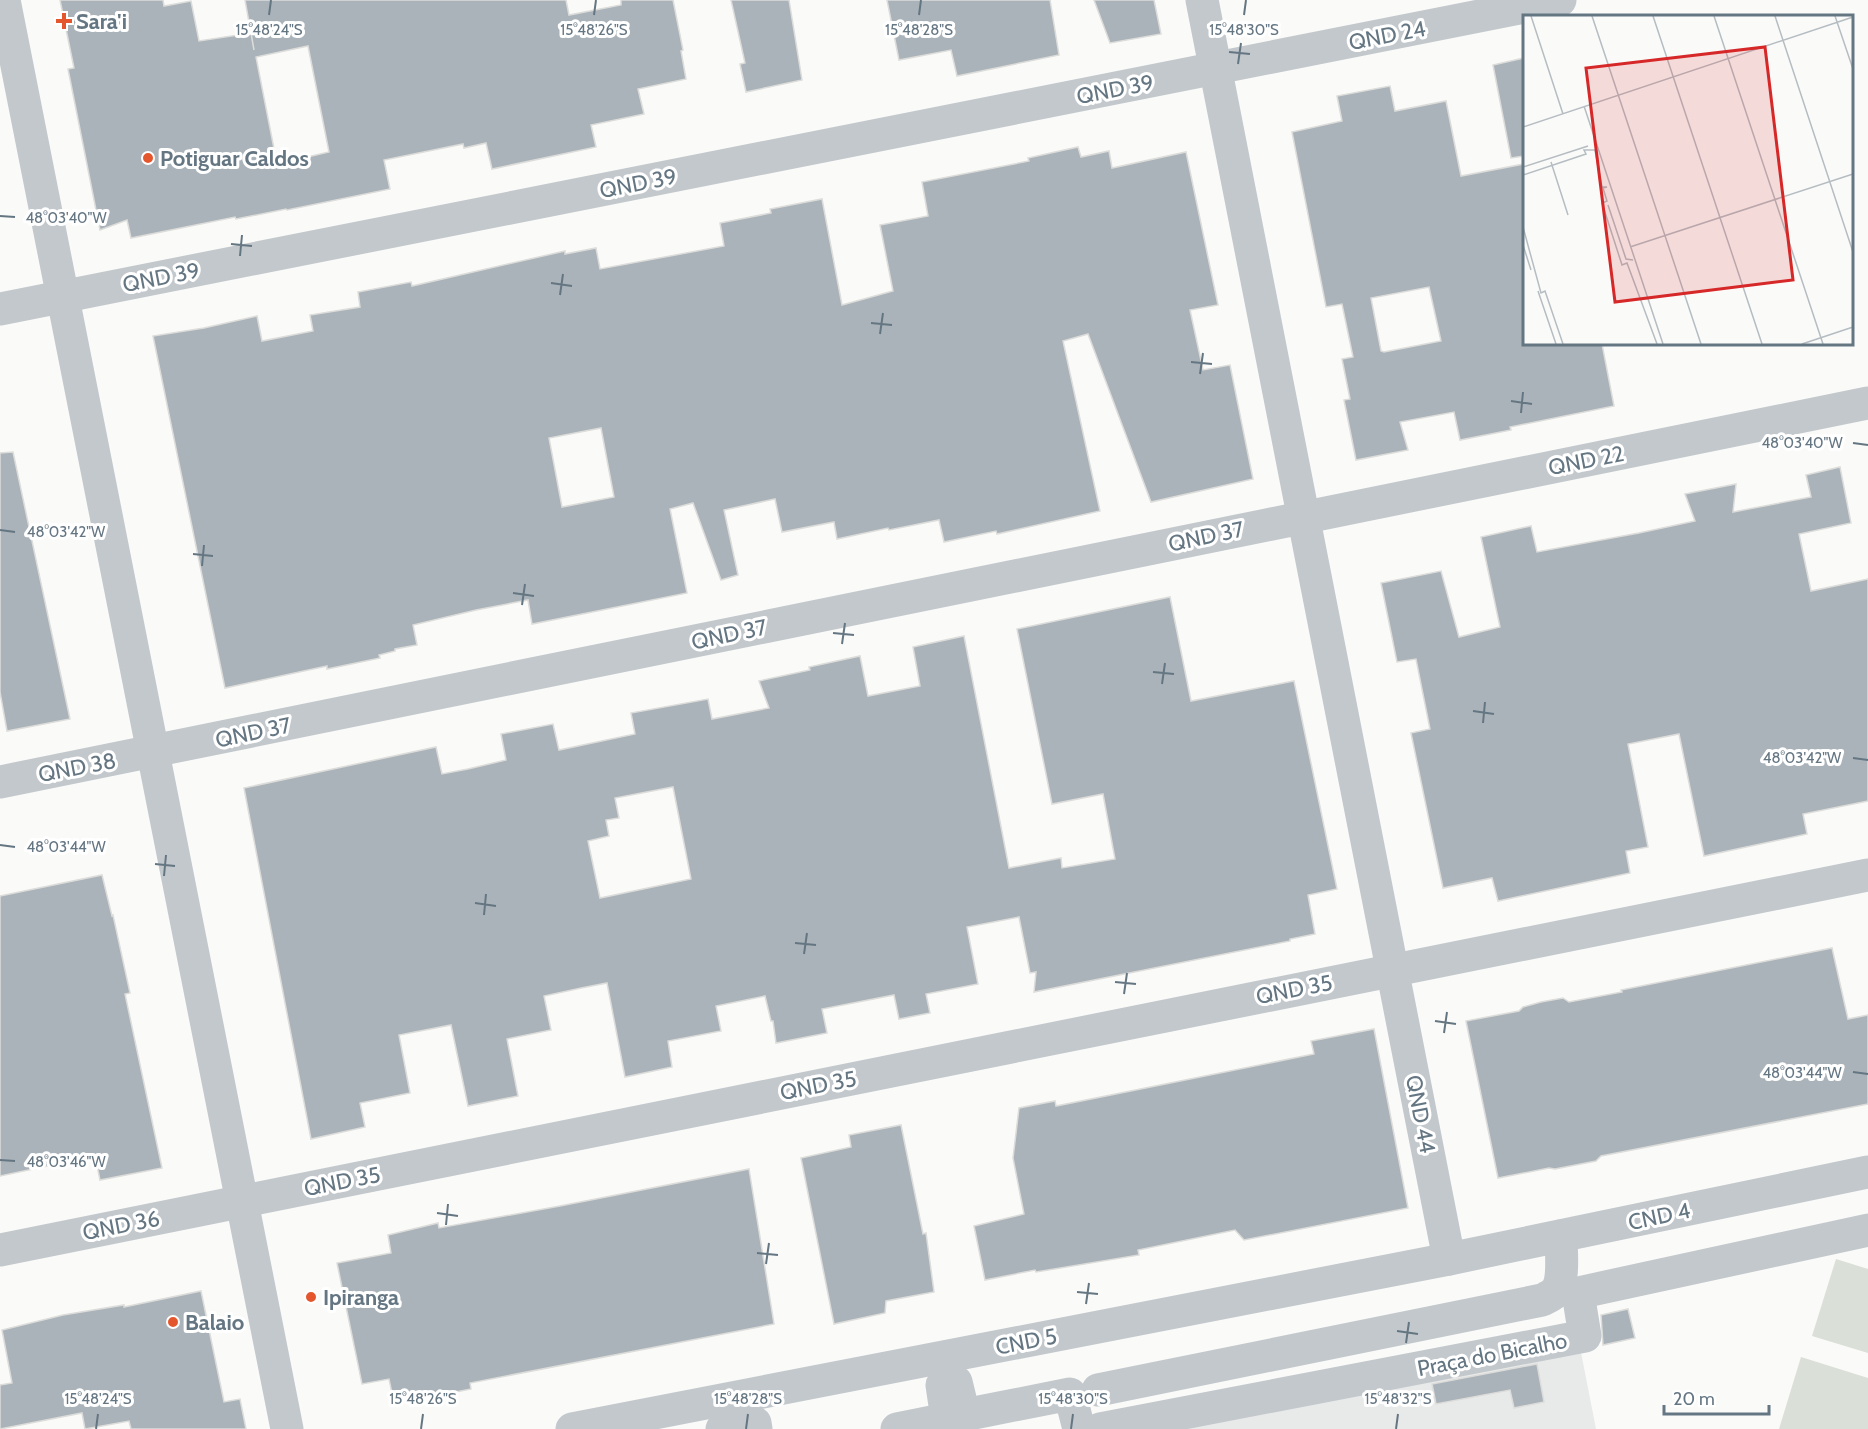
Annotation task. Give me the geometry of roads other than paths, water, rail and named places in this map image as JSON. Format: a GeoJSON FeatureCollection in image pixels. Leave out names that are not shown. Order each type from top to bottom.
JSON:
{"type":"FeatureCollection","features":[{"type":"Feature","properties":{"kind":"street"},"geometry":{"type":"LineString","coordinates":[[4,0],[287,1429]]}},
{"type":"Feature","properties":{"kind":"street","name":"QND 44"},"geometry":{"type":"LineString","coordinates":[[1202,0],[1449,1259]]}},
{"type":"Feature","properties":{"kind":"street","name":"QND 24"},"geometry":{"type":"LineString","coordinates":[[1215,70],[1560,0]]}},
{"type":"Feature","properties":{"kind":"street","name":"QND 39"},"geometry":{"type":"LineString","coordinates":[[0,309],[1215,70]]}},
{"type":"Feature","properties":{"kind":"street","name":"QND 22"},"geometry":{"type":"LineString","coordinates":[[1304,516],[1868,403]]}},
{"type":"Feature","properties":{"kind":"street","name":"QND 37"},"geometry":{"type":"LineString","coordinates":[[154,752],[1304,516]]}},
{"type":"Feature","properties":{"kind":"street","name":"QND 38"},"geometry":{"type":"LineString","coordinates":[[0,782],[154,752]]}},
{"type":"Feature","properties":{"kind":"street","name":"QND 35"},"geometry":{"type":"LineString","coordinates":[[243,1201],[1868,874]]}},
{"type":"Feature","properties":{"kind":"street","name":"CND 4"},"geometry":{"type":"LineString","coordinates":[[1449,1259],[1868,1172]]}},
{"type":"Feature","properties":{"kind":"street","name":"QND 36"},"geometry":{"type":"LineString","coordinates":[[0,1250],[243,1201]]}},
{"type":"Feature","properties":{"kind":"street","name":"Praça do Bicalho"},"geometry":{"type":"LineString","coordinates":[[1100,1429],[1585,1336],[1578,1293],[1868,1230]]}},
{"type":"Feature","properties":{"kind":"street"},"geometry":{"type":"LineString","coordinates":[[1098,1390],[1542,1300],[1554,1294],[1559,1286],[1562,1272],[1561,1236]]}},
{"type":"Feature","properties":{"kind":"street","name":"CND 5"},"geometry":{"type":"LineString","coordinates":[[592,1427],[1449,1259]]}},
{"type":"Feature","properties":{"kind":"street"},"geometry":{"type":"LineString","coordinates":[[897,1429],[947,1419],[942,1385],[956,1382],[963,1415],[1070,1394],[1079,1429]]}},
{"type":"Feature","properties":{"kind":"street"},"geometry":{"type":"LineString","coordinates":[[722,1429],[755,1423],[756,1429]]}},
{"type":"Feature","properties":{"kind":"place","name":"Sara'i"},"geometry":{"type":"Point","coordinates":[64,21]}},
{"type":"Feature","properties":{"kind":"place","name":"Potiguar Caldos"},"geometry":{"type":"Point","coordinates":[148,158]}},
{"type":"Feature","properties":{"kind":"place","name":"Ipiranga"},"geometry":{"type":"Point","coordinates":[311,1297]}},
{"type":"Feature","properties":{"kind":"place","name":"Balaio"},"geometry":{"type":"Point","coordinates":[173,1322]}}]}
